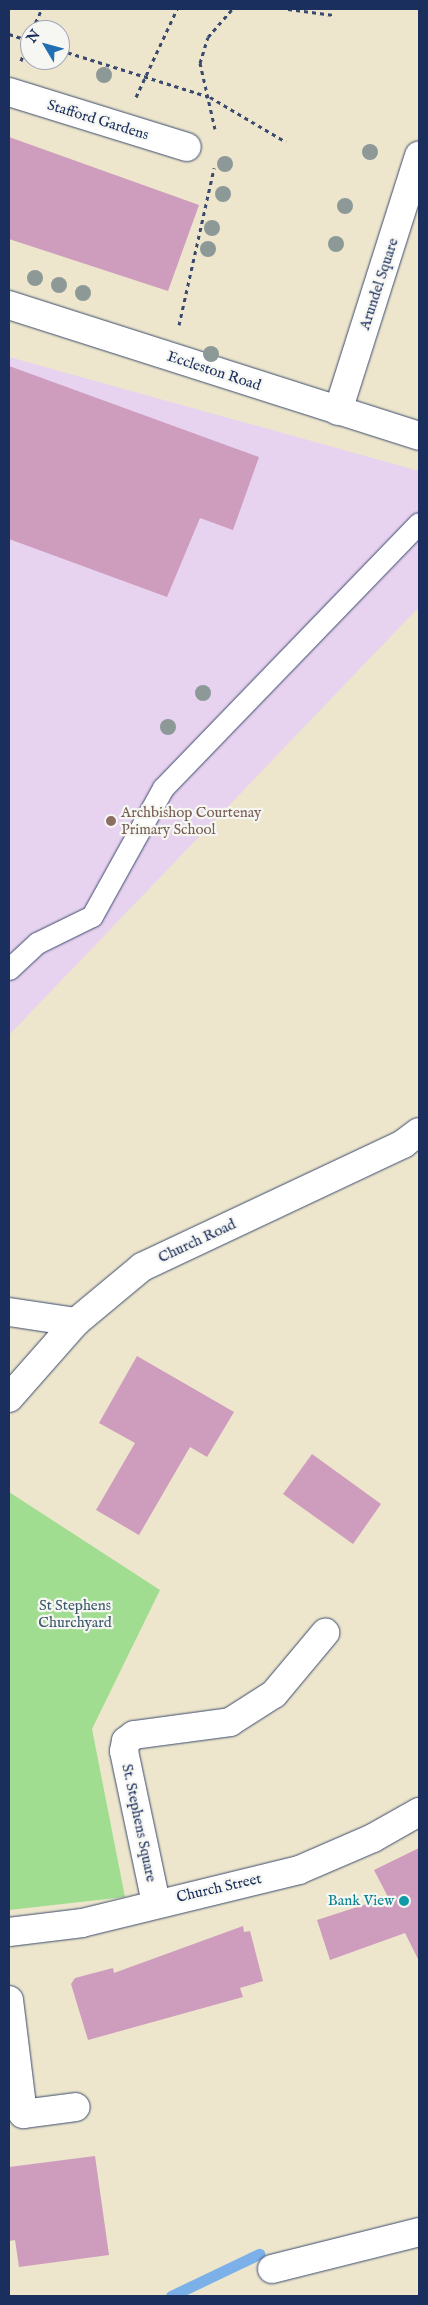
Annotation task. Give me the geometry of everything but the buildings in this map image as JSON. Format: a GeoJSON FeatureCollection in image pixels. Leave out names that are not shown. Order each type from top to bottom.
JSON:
{"type":"FeatureCollection","features":[{"type":"Feature","properties":{"kind":"street","name":"Stafford Gardens"},"geometry":{"type":"LineString","coordinates":[[9,92],[187,147]]}},
{"type":"Feature","properties":{"kind":"street","name":"Arundel Square"},"geometry":{"type":"LineString","coordinates":[[338,412],[419,156]]}},
{"type":"Feature","properties":{"kind":"street","name":"Eccleston Road"},"geometry":{"type":"LineString","coordinates":[[9,305],[338,412],[419,436]]}},
{"type":"Feature","properties":{"kind":"street","name":"Church Road"},"geometry":{"type":"LineString","coordinates":[[9,1398],[76,1322],[142,1267],[403,1144],[419,1132]]}},
{"type":"Feature","properties":{"kind":"street"},"geometry":{"type":"LineString","coordinates":[[9,1312],[76,1322]]}},
{"type":"Feature","properties":{"kind":"street","name":"St. Stephens Square"},"geometry":{"type":"LineString","coordinates":[[156,1903],[124,1752],[126,1741],[134,1735],[230,1722],[274,1694],[325,1633]]}},
{"type":"Feature","properties":{"kind":"street","name":"Church Street"},"geometry":{"type":"LineString","coordinates":[[9,1932],[82,1923],[156,1903],[299,1870],[373,1838],[419,1812]]}},
{"type":"Feature","properties":{"kind":"street"},"geometry":{"type":"LineString","coordinates":[[9,2000],[16,2115],[76,2107]]}},
{"type":"Feature","properties":{"kind":"street"},"geometry":{"type":"LineString","coordinates":[[272,2269],[419,2232]]}},
{"type":"Feature","properties":{"kind":"lane"},"geometry":{"type":"LineString","coordinates":[[9,969],[37,942],[92,916],[162,788],[419,522]]}},
{"type":"Feature","properties":{"kind":"path"},"geometry":{"type":"LineString","coordinates":[[125,128],[143,76],[177,9]]}},
{"type":"Feature","properties":{"kind":"path"},"geometry":{"type":"LineString","coordinates":[[215,135],[210,97],[200,63],[208,37],[232,9]]}},
{"type":"Feature","properties":{"kind":"path"},"geometry":{"type":"LineString","coordinates":[[288,9],[334,15]]}},
{"type":"Feature","properties":{"kind":"path"},"geometry":{"type":"LineString","coordinates":[[70,53],[210,97],[286,142]]}},
{"type":"Feature","properties":{"kind":"path"},"geometry":{"type":"LineString","coordinates":[[172,358],[214,159]]}},
{"type":"Feature","properties":{"kind":"shaded area","name":"Archbishop Courtenay Primary School"},"geometry":{"type":"Polygon","coordinates":[[[9,357],[419,471],[419,607],[9,1035],[9,357]]]}},
{"type":"Feature","properties":{"kind":"green space","name":"St Stephens Churchyard"},"geometry":{"type":"Polygon","coordinates":[[[9,1492],[160,1590],[92,1729],[125,1897],[9,1910],[9,1492]]]}},
{"type":"Feature","properties":{"kind":"waterway"},"geometry":{"type":"LineString","coordinates":[[171,2296],[259,2254]]}},
{"type":"Feature","properties":{"kind":"place","name":"Archbishop Courtenay Primary School"},"geometry":{"type":"Point","coordinates":[111,821]}},
{"type":"Feature","properties":{"kind":"place","name":"Bank View"},"geometry":{"type":"Point","coordinates":[404,1901]}}]}
